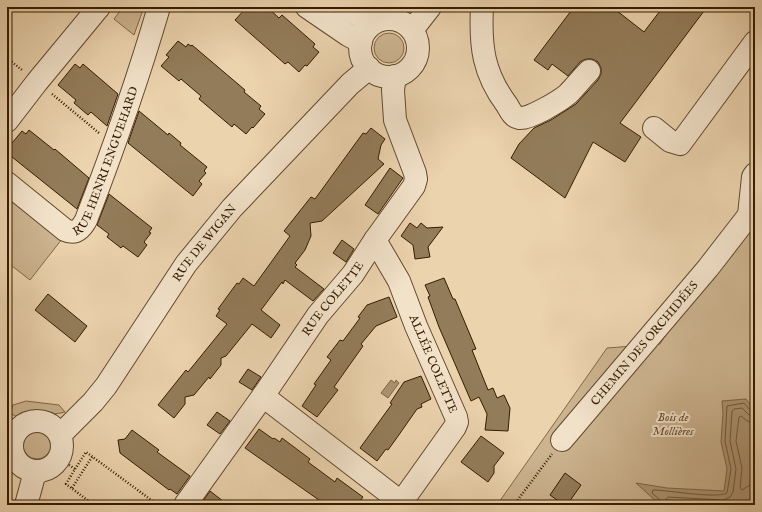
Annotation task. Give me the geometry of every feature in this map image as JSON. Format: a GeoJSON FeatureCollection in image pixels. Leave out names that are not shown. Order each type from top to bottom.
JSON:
{"type":"FeatureCollection","features":[{"type":"Feature","properties":{"kind":"street"},"geometry":{"type":"LineString","coordinates":[[7,121],[99,7]]}},
{"type":"Feature","properties":{"kind":"street","name":"RUE HENRI ENGUEHARD"},"geometry":{"type":"LineString","coordinates":[[7,183],[65,230],[77,232],[81,228],[86,220],[114,146],[143,61],[159,7]]}},
{"type":"Feature","properties":{"kind":"street"},"geometry":{"type":"LineString","coordinates":[[307,7],[361,42]]}},
{"type":"Feature","properties":{"kind":"street"},"geometry":{"type":"LineString","coordinates":[[344,7],[364,18],[398,20],[412,30],[418,42],[418,52],[416,58],[407,71],[395,76],[380,75],[369,68],[362,56],[360,47],[364,33],[368,28],[381,20]]}},
{"type":"Feature","properties":{"kind":"street"},"geometry":{"type":"LineString","coordinates":[[412,30],[430,7]]}},
{"type":"Feature","properties":{"kind":"street"},"geometry":{"type":"LineString","coordinates":[[482,7],[482,43],[489,75],[499,94],[514,116],[524,118],[536,114],[550,106],[568,94],[588,71]]}},
{"type":"Feature","properties":{"kind":"street"},"geometry":{"type":"LineString","coordinates":[[654,128],[670,141],[680,144],[755,42]]}},
{"type":"Feature","properties":{"kind":"street","name":"RUE DE WIGAN"},"geometry":{"type":"LineString","coordinates":[[60,435],[93,402],[106,386],[186,264],[232,208],[350,84],[369,68]]}},
{"type":"Feature","properties":{"kind":"street","name":"RUE COLETTE"},"geometry":{"type":"LineString","coordinates":[[185,505],[263,396],[318,315],[353,274],[375,240],[414,186],[416,179],[415,173],[395,120],[392,90],[395,76]]}},
{"type":"Feature","properties":{"kind":"street","name":"CHEMIN DES ORCHIDÉES"},"geometry":{"type":"LineString","coordinates":[[562,440],[708,268],[749,215],[753,177],[755,174]]}},
{"type":"Feature","properties":{"kind":"street","name":"ALLÉE COLETTE"},"geometry":{"type":"LineString","coordinates":[[263,396],[393,496],[398,498],[405,497],[420,477],[457,422],[416,326],[399,281],[375,240]]}},
{"type":"Feature","properties":{"kind":"street"},"geometry":{"type":"LineString","coordinates":[[35,421],[45,422],[54,427],[60,435],[62,453],[58,461],[48,469],[35,472],[26,469],[18,464],[13,456],[11,447],[12,427],[35,421]]}},
{"type":"Feature","properties":{"kind":"street"},"geometry":{"type":"LineString","coordinates":[[26,505],[35,472]]}},
{"type":"Feature","properties":{"kind":"path"},"geometry":{"type":"LineString","coordinates":[[7,58],[22,70]]}},
{"type":"Feature","properties":{"kind":"path"},"geometry":{"type":"LineString","coordinates":[[50,93],[101,135]]}},
{"type":"Feature","properties":{"kind":"path"},"geometry":{"type":"LineString","coordinates":[[514,505],[562,440]]}},
{"type":"Feature","properties":{"kind":"path"},"geometry":{"type":"LineString","coordinates":[[94,505],[66,484],[86,452],[158,505]]}},
{"type":"Feature","properties":{"kind":"path"},"geometry":{"type":"LineString","coordinates":[[72,488],[92,457]]}},
{"type":"Feature","properties":{"kind":"path"},"geometry":{"type":"LineString","coordinates":[[69,465],[75,469]]}},
{"type":"Feature","properties":{"kind":"green space"},"geometry":{"type":"Polygon","coordinates":[[[123,7],[144,7],[134,35],[114,19],[123,7]]]}},
{"type":"Feature","properties":{"kind":"green space"},"geometry":{"type":"Polygon","coordinates":[[[389,33],[400,37],[404,48],[400,59],[389,63],[378,59],[374,48],[378,37],[389,33]]]}},
{"type":"Feature","properties":{"kind":"green space","name":"Bois de Mollières"},"geometry":{"type":"Polygon","coordinates":[[[755,194],[755,505],[497,505],[607,348],[660,344],[755,194]]]}},
{"type":"Feature","properties":{"kind":"green space"},"geometry":{"type":"Polygon","coordinates":[[[7,196],[62,239],[30,280],[7,262],[7,196]]]}},
{"type":"Feature","properties":{"kind":"green space"},"geometry":{"type":"Polygon","coordinates":[[[26,401],[59,405],[65,412],[54,414],[35,412],[15,416],[10,413],[13,405],[26,401]]]}},
{"type":"Feature","properties":{"kind":"green space"},"geometry":{"type":"Polygon","coordinates":[[[37,431],[47,435],[51,445],[47,455],[37,459],[27,455],[23,445],[27,435],[37,431]]]}},
{"type":"Feature","properties":{"kind":"water"},"geometry":{"type":"Polygon","coordinates":[[[391,380],[395,383],[396,380],[399,383],[388,398],[381,393],[391,380]]]}},
{"type":"Feature","properties":{"kind":"water"},"geometry":{"type":"Polygon","coordinates":[[[746,399],[753,408],[755,416],[755,499],[747,505],[660,505],[636,483],[667,488],[724,491],[727,469],[721,442],[723,413],[722,401],[746,399]]]}},
{"type":"Feature","properties":{"kind":"building"},"geometry":{"type":"Polygon","coordinates":[[[247,7],[267,7],[279,18],[282,15],[315,44],[313,47],[319,52],[307,66],[305,65],[299,72],[288,62],[285,64],[235,20],[247,7]]]}},
{"type":"Feature","properties":{"kind":"building"},"geometry":{"type":"Polygon","coordinates":[[[574,7],[612,7],[644,32],[663,7],[707,7],[620,123],[641,137],[625,162],[593,142],[565,198],[511,158],[519,144],[534,128],[551,120],[576,104],[598,80],[601,74],[601,68],[598,62],[592,59],[586,59],[580,62],[568,76],[552,64],[548,70],[534,60],[574,7]]]}},
{"type":"Feature","properties":{"kind":"building"},"geometry":{"type":"Polygon","coordinates":[[[178,41],[186,47],[188,44],[191,46],[192,45],[245,90],[244,92],[261,106],[259,109],[265,114],[246,134],[234,124],[232,127],[199,99],[201,96],[181,79],[179,81],[161,66],[169,57],[166,55],[178,41]]]}},
{"type":"Feature","properties":{"kind":"building"},"geometry":{"type":"Polygon","coordinates":[[[75,64],[80,68],[83,64],[118,94],[107,126],[91,112],[88,115],[74,103],[76,100],[58,85],[75,64]]]}},
{"type":"Feature","properties":{"kind":"building"},"geometry":{"type":"Polygon","coordinates":[[[139,111],[168,135],[169,133],[181,143],[180,145],[207,167],[204,171],[206,173],[199,181],[202,184],[193,196],[128,143],[139,111]]]}},
{"type":"Feature","properties":{"kind":"building"},"geometry":{"type":"Polygon","coordinates":[[[371,128],[385,139],[381,145],[378,159],[384,164],[322,221],[310,223],[311,236],[305,250],[295,263],[297,265],[295,267],[324,289],[313,301],[285,280],[283,284],[282,282],[261,310],[280,325],[271,338],[252,324],[226,356],[221,358],[221,365],[210,379],[209,377],[194,395],[185,397],[185,404],[174,418],[158,405],[186,370],[188,372],[227,324],[216,316],[220,310],[218,309],[237,283],[239,284],[243,278],[254,286],[290,236],[284,231],[311,197],[315,199],[363,133],[366,134],[371,128]]]}},
{"type":"Feature","properties":{"kind":"building"},"geometry":{"type":"Polygon","coordinates":[[[29,130],[54,150],[55,149],[89,178],[77,209],[7,153],[7,149],[22,131],[26,134],[29,130]]]}},
{"type":"Feature","properties":{"kind":"building"},"geometry":{"type":"Polygon","coordinates":[[[390,168],[403,178],[378,214],[365,205],[390,168]]]}},
{"type":"Feature","properties":{"kind":"building"},"geometry":{"type":"Polygon","coordinates":[[[109,194],[152,228],[149,232],[151,233],[144,242],[147,245],[138,257],[123,246],[121,248],[107,237],[109,234],[97,225],[109,194]]]}},
{"type":"Feature","properties":{"kind":"building"},"geometry":{"type":"Polygon","coordinates":[[[410,223],[417,228],[421,223],[427,228],[443,227],[428,247],[430,257],[415,259],[413,245],[401,236],[410,223]]]}},
{"type":"Feature","properties":{"kind":"building"},"geometry":{"type":"Polygon","coordinates":[[[342,240],[354,249],[346,262],[333,253],[342,240]]]}},
{"type":"Feature","properties":{"kind":"building"},"geometry":{"type":"Polygon","coordinates":[[[444,278],[453,299],[455,299],[476,349],[472,350],[488,390],[493,388],[497,398],[504,395],[510,408],[508,431],[485,430],[487,414],[479,397],[471,401],[439,327],[428,297],[430,296],[425,285],[444,278]]]}},
{"type":"Feature","properties":{"kind":"building"},"geometry":{"type":"Polygon","coordinates":[[[48,294],[87,326],[75,342],[35,310],[48,294]]]}},
{"type":"Feature","properties":{"kind":"building"},"geometry":{"type":"Polygon","coordinates":[[[389,297],[397,317],[376,326],[361,344],[363,346],[334,387],[338,390],[317,417],[302,406],[316,385],[314,384],[331,360],[327,357],[340,340],[343,341],[360,318],[358,317],[367,305],[389,297]]]}},
{"type":"Feature","properties":{"kind":"building"},"geometry":{"type":"Polygon","coordinates":[[[248,369],[261,377],[252,390],[239,382],[248,369]]]}},
{"type":"Feature","properties":{"kind":"building"},"geometry":{"type":"Polygon","coordinates":[[[421,376],[431,399],[421,404],[422,407],[417,409],[388,450],[386,449],[377,461],[360,448],[392,404],[390,403],[404,382],[421,376]]]}},
{"type":"Feature","properties":{"kind":"building"},"geometry":{"type":"Polygon","coordinates":[[[217,412],[230,421],[220,434],[207,425],[217,412]]]}},
{"type":"Feature","properties":{"kind":"building"},"geometry":{"type":"Polygon","coordinates":[[[259,429],[280,442],[282,438],[310,459],[308,462],[335,482],[337,478],[363,497],[357,505],[326,505],[245,448],[259,429]]]}},
{"type":"Feature","properties":{"kind":"building"},"geometry":{"type":"Polygon","coordinates":[[[132,430],[159,450],[157,452],[190,476],[177,494],[170,489],[169,490],[120,453],[118,440],[125,439],[132,430]]]}},
{"type":"Feature","properties":{"kind":"building"},"geometry":{"type":"Polygon","coordinates":[[[481,436],[504,453],[494,466],[494,473],[488,482],[461,462],[481,436]]]}},
{"type":"Feature","properties":{"kind":"building"},"geometry":{"type":"Polygon","coordinates":[[[565,473],[581,485],[567,505],[564,505],[550,495],[565,473]]]}},
{"type":"Feature","properties":{"kind":"building"},"geometry":{"type":"Polygon","coordinates":[[[210,491],[228,505],[200,505],[210,491]]]}}]}
